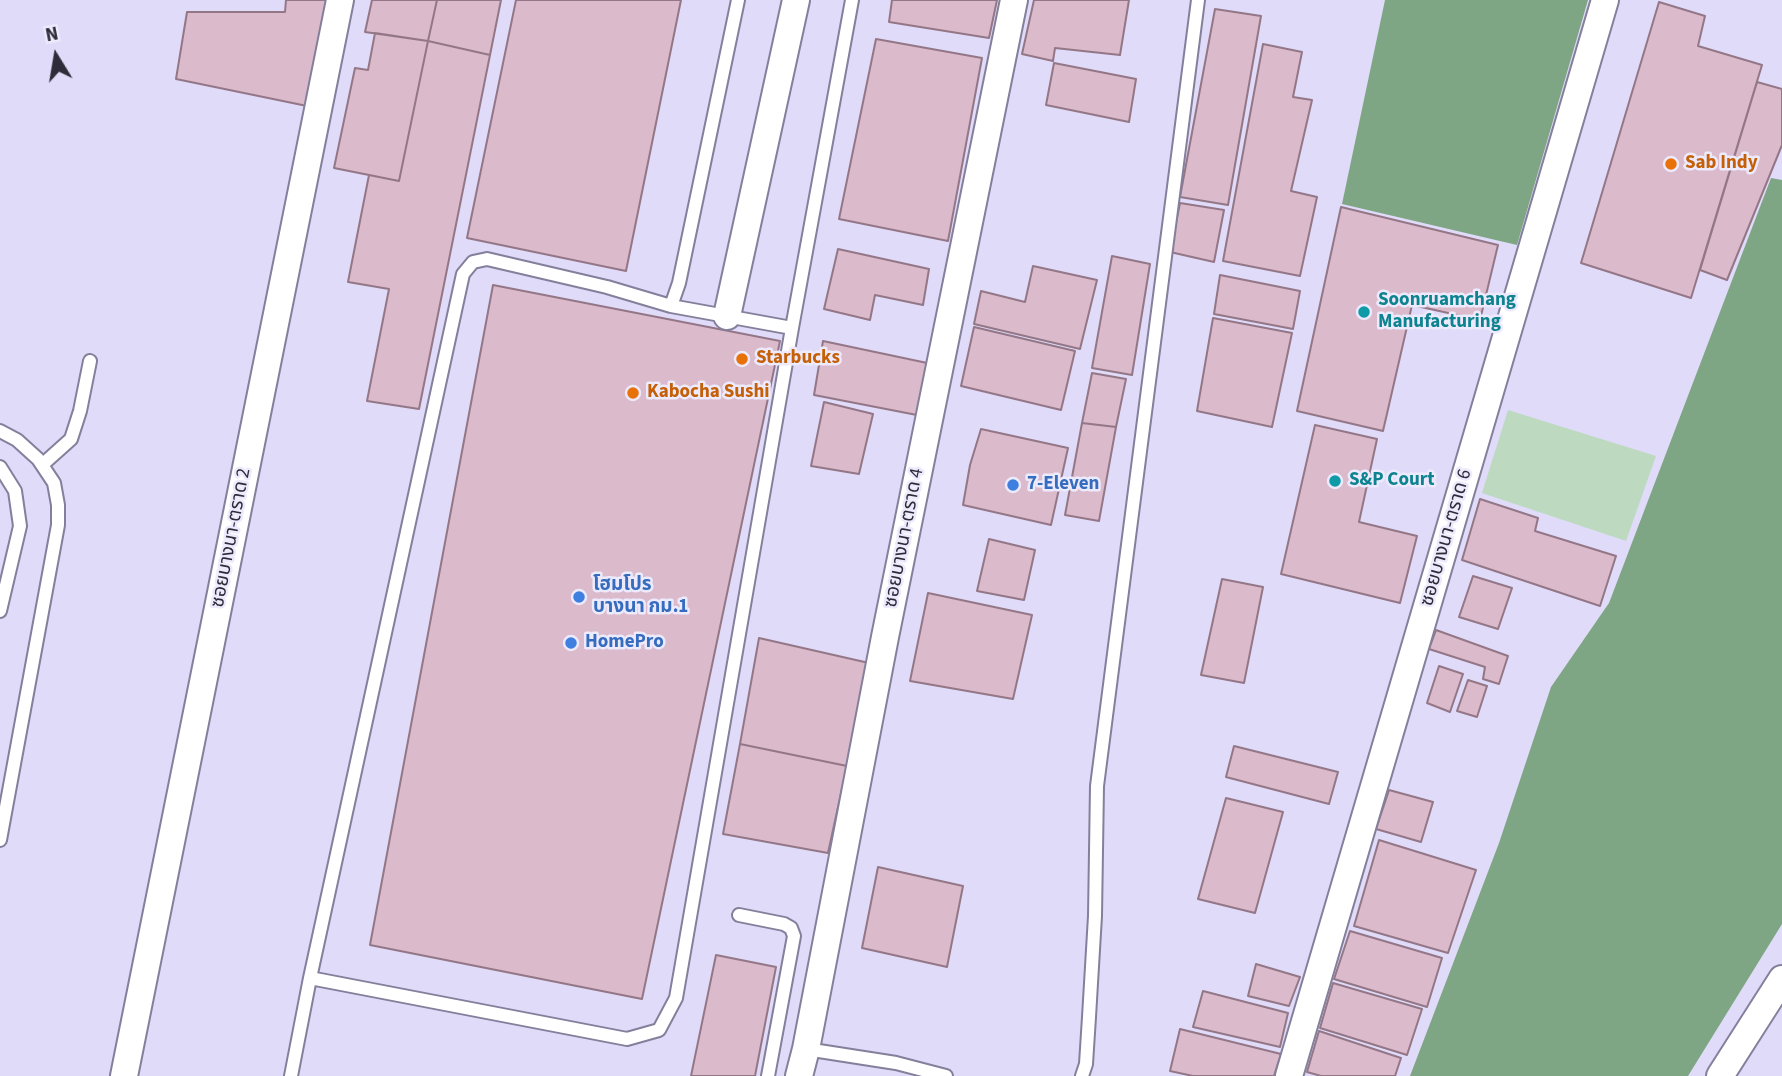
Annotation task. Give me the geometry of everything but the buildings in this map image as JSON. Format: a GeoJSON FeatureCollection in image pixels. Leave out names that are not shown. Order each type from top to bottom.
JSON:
{"type":"FeatureCollection","features":[{"type":"Feature","properties":{"kind":"street","name":"ซอยบางนา-ตราด 2"},"geometry":{"type":"LineString","coordinates":[[124,1076],[340,0]]}},
{"type":"Feature","properties":{"kind":"street"},"geometry":{"type":"LineString","coordinates":[[727,316],[796,0]]}},
{"type":"Feature","properties":{"kind":"street","name":"ซอยบางนา-ตราด 4"},"geometry":{"type":"LineString","coordinates":[[799,1076],[884,637],[1014,0]]}},
{"type":"Feature","properties":{"kind":"street","name":"ซอยบางนา-ตราด 6"},"geometry":{"type":"LineString","coordinates":[[1289,1076],[1605,0]]}},
{"type":"Feature","properties":{"kind":"street"},"geometry":{"type":"LineString","coordinates":[[1720,1076],[1782,979]]}},
{"type":"Feature","properties":{"kind":"lane"},"geometry":{"type":"LineString","coordinates":[[671,306],[679,283],[738,0]]}},
{"type":"Feature","properties":{"kind":"lane"},"geometry":{"type":"LineString","coordinates":[[310,978],[627,1040],[659,1030],[676,998],[792,328],[852,0]]}},
{"type":"Feature","properties":{"kind":"lane"},"geometry":{"type":"LineString","coordinates":[[1082,1076],[1086,1064],[1095,916],[1097,786],[1198,0]]}},
{"type":"Feature","properties":{"kind":"lane"},"geometry":{"type":"LineString","coordinates":[[292,1076],[310,978],[463,274],[473,262],[487,259],[607,287],[671,306],[792,328]]}},
{"type":"Feature","properties":{"kind":"lane"},"geometry":{"type":"LineString","coordinates":[[42,465],[71,439],[80,411],[90,361]]}},
{"type":"Feature","properties":{"kind":"lane"},"geometry":{"type":"LineString","coordinates":[[0,431],[17,440],[42,465],[54,483],[58,505],[58,525],[0,839]]}},
{"type":"Feature","properties":{"kind":"lane"},"geometry":{"type":"LineString","coordinates":[[0,467],[15,491],[20,526],[0,611]]}},
{"type":"Feature","properties":{"kind":"lane"},"geometry":{"type":"LineString","coordinates":[[739,915],[784,924],[791,928],[794,936],[768,1076]]}},
{"type":"Feature","properties":{"kind":"lane"},"geometry":{"type":"LineString","coordinates":[[806,1049],[896,1063],[946,1076]]}},
{"type":"Feature","properties":{"kind":"green space"},"geometry":{"type":"Polygon","coordinates":[[[1385,0],[1588,0],[1517,245],[1342,204],[1385,0]]]}},
{"type":"Feature","properties":{"kind":"green space"},"geometry":{"type":"Polygon","coordinates":[[[1771,178],[1782,180],[1782,924],[1688,1076],[1410,1076],[1499,843],[1551,687],[1609,603],[1771,178]]]}},
{"type":"Feature","properties":{"kind":"green space"},"geometry":{"type":"Polygon","coordinates":[[[1508,410],[1656,456],[1626,541],[1482,493],[1508,410]]]}},
{"type":"Feature","properties":{"kind":"place","name":"Sab Indy"},"geometry":{"type":"Point","coordinates":[1671,164]}},
{"type":"Feature","properties":{"kind":"place","name":"Soonruamchang Manufacturing"},"geometry":{"type":"Point","coordinates":[1364,312]}},
{"type":"Feature","properties":{"kind":"place","name":"Starbucks"},"geometry":{"type":"Point","coordinates":[742,359]}},
{"type":"Feature","properties":{"kind":"place","name":"Kabocha Sushi"},"geometry":{"type":"Point","coordinates":[633,393]}},
{"type":"Feature","properties":{"kind":"place","name":"S&P Court"},"geometry":{"type":"Point","coordinates":[1335,481]}},
{"type":"Feature","properties":{"kind":"place","name":"7-Eleven"},"geometry":{"type":"Point","coordinates":[1013,485]}},
{"type":"Feature","properties":{"kind":"place","name":"โฮมโปร บางนา กม.1"},"geometry":{"type":"Point","coordinates":[579,597]}},
{"type":"Feature","properties":{"kind":"place","name":"HomePro"},"geometry":{"type":"Point","coordinates":[571,643]}}]}
